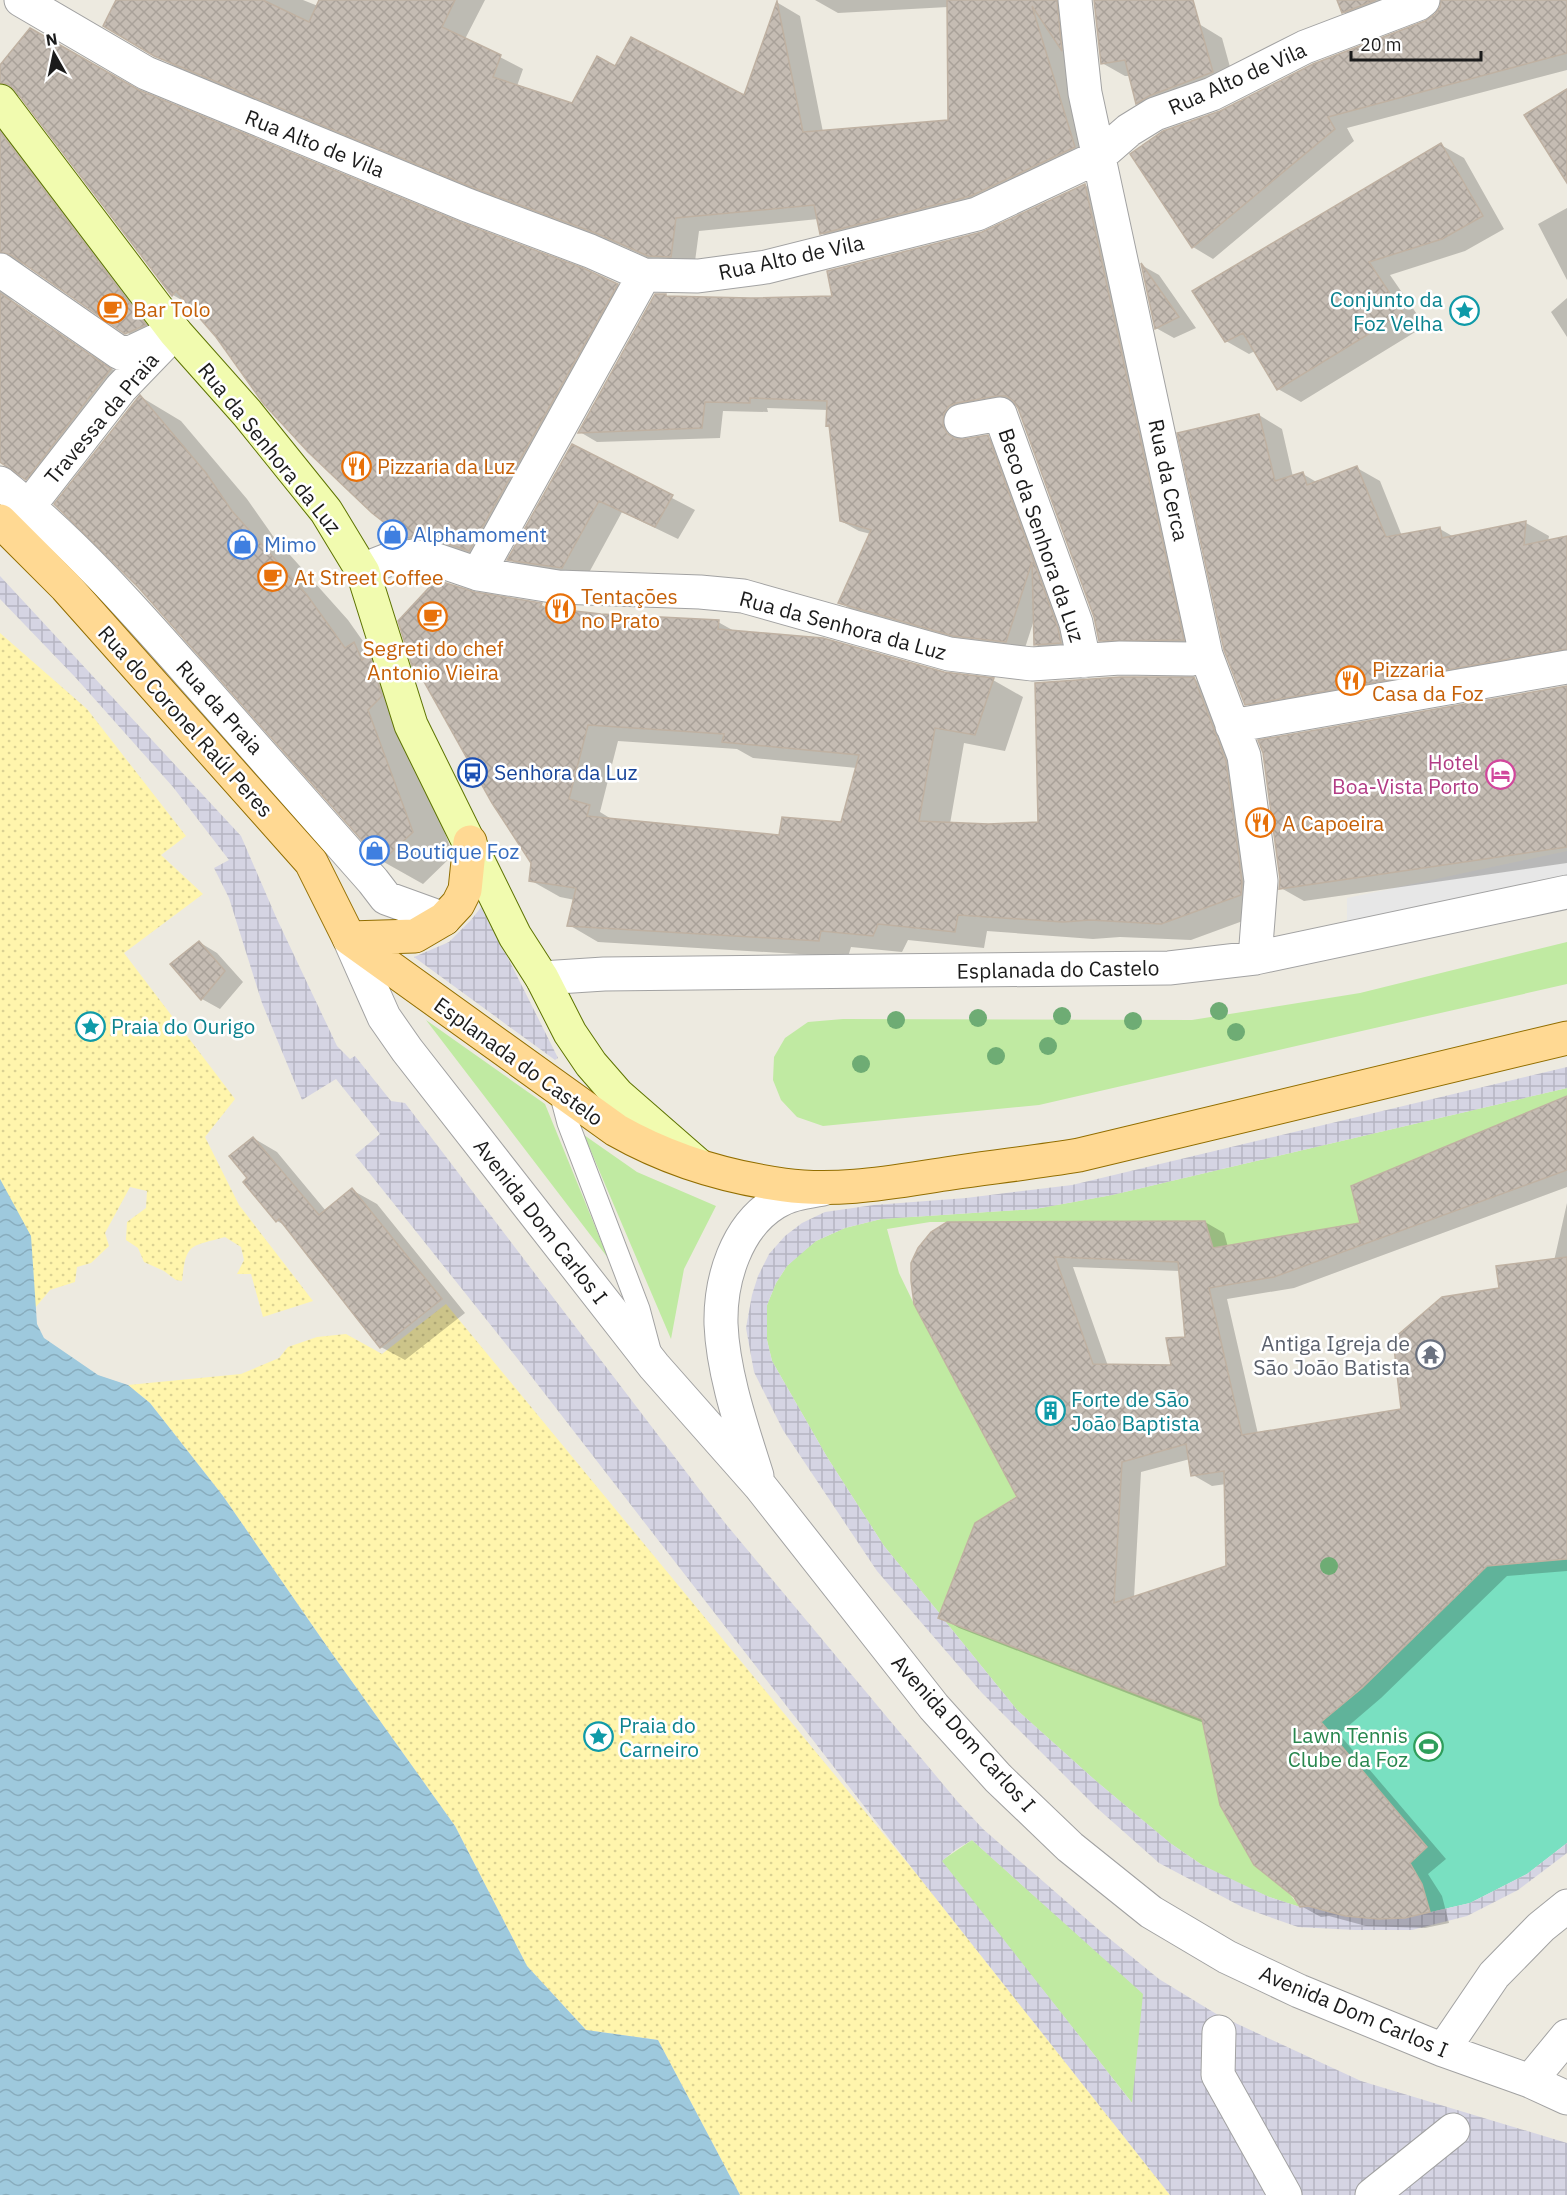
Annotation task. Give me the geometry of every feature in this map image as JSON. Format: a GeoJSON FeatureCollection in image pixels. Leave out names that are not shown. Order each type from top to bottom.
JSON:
{"type":"FeatureCollection","features":[{"type":"Feature","properties":{"kind":"main road","name":"Rua do Coronel Raúl Peres"},"geometry":{"type":"LineString","coordinates":[[0,520],[66,587],[311,862],[349,938]]}},
{"type":"Feature","properties":{"kind":"main road"},"geometry":{"type":"LineString","coordinates":[[349,938],[415,936],[444,919],[458,904],[465,890],[470,842]]}},
{"type":"Feature","properties":{"kind":"main road","name":"Esplanada do Castelo"},"geometry":{"type":"LineString","coordinates":[[349,938],[626,1136],[656,1151],[698,1165],[739,1177],[785,1185],[836,1187],[889,1183],[1079,1155],[1567,1038]]}},
{"type":"Feature","properties":{"kind":"street"},"geometry":{"type":"LineString","coordinates":[[0,11],[10,0]]}},
{"type":"Feature","properties":{"kind":"street","name":"Rua Alto de Vila"},"geometry":{"type":"LineString","coordinates":[[21,0],[146,73],[467,205],[590,250],[645,275],[698,276],[766,267],[977,214],[1098,157],[1129,130],[1155,114],[1212,94],[1305,47],[1418,4],[1423,0]]}},
{"type":"Feature","properties":{"kind":"street","name":"Rua da Cerca"},"geometry":{"type":"LineString","coordinates":[[1075,0],[1085,93],[1206,655],[1244,756],[1261,881],[1255,958]]}},
{"type":"Feature","properties":{"kind":"street","name":"Rua da Senhora da Luz"},"geometry":{"type":"LineString","coordinates":[[0,101],[175,332],[247,413],[326,511],[363,572],[366,568],[390,559],[413,556],[434,559],[478,573],[558,587],[700,592],[743,596],[949,654],[1032,664],[1120,658],[1191,659],[1206,655]]}},
{"type":"Feature","properties":{"kind":"street"},"geometry":{"type":"LineString","coordinates":[[0,270],[120,353],[132,352],[175,332]]}},
{"type":"Feature","properties":{"kind":"street"},"geometry":{"type":"LineString","coordinates":[[478,573],[645,275]]}},
{"type":"Feature","properties":{"kind":"street","name":"Travessa da Praia"},"geometry":{"type":"LineString","coordinates":[[29,506],[121,388],[175,332]]}},
{"type":"Feature","properties":{"kind":"street","name":"Beco da Senhora da Luz"},"geometry":{"type":"LineString","coordinates":[[961,421],[1000,414],[1076,623],[1084,661]]}},
{"type":"Feature","properties":{"kind":"street","name":"Rua da Praia"},"geometry":{"type":"LineString","coordinates":[[0,483],[73,546],[157,637],[386,898],[444,919]]}},
{"type":"Feature","properties":{"kind":"street","name":"Esplanada do Castelo"},"geometry":{"type":"LineString","coordinates":[[363,572],[411,725],[514,936],[542,978],[570,1033],[591,1064],[626,1102],[698,1165]]}},
{"type":"Feature","properties":{"kind":"street"},"geometry":{"type":"LineString","coordinates":[[1232,726],[1567,667]]}},
{"type":"Feature","properties":{"kind":"street","name":"Esplanada do Castelo"},"geometry":{"type":"LineString","coordinates":[[542,978],[604,974],[1169,968],[1255,958],[1567,892]]}},
{"type":"Feature","properties":{"kind":"street","name":"Avenida Dom Carlos I"},"geometry":{"type":"LineString","coordinates":[[349,938],[384,1017],[407,1050],[654,1366],[760,1486],[934,1707],[998,1778],[1070,1847],[1151,1912],[1227,1957],[1299,1991],[1443,2050],[1530,2081],[1567,2098]]}},
{"type":"Feature","properties":{"kind":"street","name":"Avenida Dom Carlos I"},"geometry":{"type":"LineString","coordinates":[[760,1486],[731,1386],[724,1345],[722,1324],[729,1270],[745,1231],[759,1215],[776,1202],[799,1193],[836,1187]]}},
{"type":"Feature","properties":{"kind":"street"},"geometry":{"type":"LineString","coordinates":[[1443,2050],[1494,1975],[1541,1928],[1567,1906]]}},
{"type":"Feature","properties":{"kind":"street"},"geometry":{"type":"LineString","coordinates":[[1219,2032],[1218,2075],[1285,2195]]}},
{"type":"Feature","properties":{"kind":"street"},"geometry":{"type":"LineString","coordinates":[[1530,2081],[1567,2036]]}},
{"type":"Feature","properties":{"kind":"street"},"geometry":{"type":"LineString","coordinates":[[1372,2195],[1453,2130]]}},
{"type":"Feature","properties":{"kind":"lane"},"geometry":{"type":"LineString","coordinates":[[559,1089],[568,1123],[639,1310],[654,1366]]}},
{"type":"Feature","properties":{"kind":"green space"},"geometry":{"type":"Polygon","coordinates":[[[1567,942],[1567,984],[1039,1105],[823,1126],[797,1117],[781,1100],[773,1080],[774,1057],[785,1038],[808,1022],[843,1019],[1192,1020],[1360,993],[1567,942]]]}},
{"type":"Feature","properties":{"kind":"green space"},"geometry":{"type":"Polygon","coordinates":[[[426,1020],[545,1104],[608,1258],[426,1020]]]}},
{"type":"Feature","properties":{"kind":"green space"},"geometry":{"type":"Polygon","coordinates":[[[1567,1088],[1567,1096],[1351,1186],[1360,1223],[1213,1248],[1205,1221],[930,1222],[887,1229],[899,1273],[914,1304],[1017,1496],[975,1523],[940,1614],[884,1546],[827,1457],[772,1361],[767,1340],[767,1305],[776,1283],[787,1266],[802,1252],[816,1241],[845,1228],[881,1219],[1035,1209],[1112,1195],[1567,1088]]]}},
{"type":"Feature","properties":{"kind":"green space"},"geometry":{"type":"Polygon","coordinates":[[[584,1135],[637,1172],[716,1206],[684,1269],[671,1339],[584,1135]]]}},
{"type":"Feature","properties":{"kind":"green space","name":"Lawn Tennis Clube da Foz"},"geometry":{"type":"Polygon","coordinates":[[[1567,1559],[1567,1843],[1527,1874],[1470,1903],[1405,1918],[1378,1919],[1294,1897],[1254,1865],[1221,1806],[1362,1688],[1487,1566],[1567,1559]]]}},
{"type":"Feature","properties":{"kind":"green space"},"geometry":{"type":"Polygon","coordinates":[[[945,1621],[1202,1719],[1221,1806],[1300,1907],[1236,1883],[1202,1865],[1170,1843],[1017,1710],[945,1621]]]}},
{"type":"Feature","properties":{"kind":"green space"},"geometry":{"type":"Polygon","coordinates":[[[972,1840],[1144,1994],[1133,2104],[941,1861],[972,1840]]]}},
{"type":"Feature","properties":{"kind":"sand","name":"Praia do Ourigo"},"geometry":{"type":"Polygon","coordinates":[[[0,633],[87,709],[186,836],[161,855],[203,894],[124,953],[235,1099],[205,1137],[239,1205],[313,1301],[263,1317],[251,1274],[237,1274],[244,1260],[241,1247],[225,1237],[192,1248],[185,1259],[182,1281],[144,1262],[138,1248],[126,1240],[127,1222],[146,1208],[147,1191],[130,1187],[105,1233],[109,1246],[91,1263],[77,1267],[75,1282],[50,1290],[35,1308],[0,1301],[0,633]]]}},
{"type":"Feature","properties":{"kind":"sand","name":"Praia do Carneiro"},"geometry":{"type":"Polygon","coordinates":[[[446,1304],[919,1877],[1170,2195],[740,2195],[658,2040],[586,2030],[527,1966],[455,1826],[223,1496],[150,1403],[128,1385],[241,1374],[279,1358],[288,1347],[317,1337],[346,1334],[382,1354],[446,1304]]]}},
{"type":"Feature","properties":{"kind":"shaded area"},"geometry":{"type":"Polygon","coordinates":[[[0,576],[241,836],[276,917],[337,1046],[350,1059],[355,1056],[391,1101],[405,1103],[725,1523],[957,1801],[983,1829],[1159,1979],[1218,2015],[1361,2081],[1567,2143],[1567,2195],[1170,2195],[919,1877],[521,1363],[355,1155],[380,1134],[336,1079],[302,1100],[262,1003],[229,898],[214,868],[229,860],[173,787],[75,677],[0,599],[0,576]],[[972,1840],[942,1861],[1132,2103],[1143,1994],[972,1840]]]}},
{"type":"Feature","properties":{"kind":"shaded area"},"geometry":{"type":"Polygon","coordinates":[[[1567,851],[1567,876],[1347,923],[1347,898],[1567,851]]]}},
{"type":"Feature","properties":{"kind":"shaded area"},"geometry":{"type":"Polygon","coordinates":[[[482,906],[558,1058],[555,1060],[414,957],[449,942],[482,906]]]}},
{"type":"Feature","properties":{"kind":"shaded area"},"geometry":{"type":"Polygon","coordinates":[[[1567,1067],[1567,1088],[1112,1195],[1035,1209],[881,1219],[845,1228],[816,1241],[787,1266],[776,1283],[767,1305],[767,1340],[772,1361],[827,1457],[884,1546],[940,1614],[938,1618],[945,1621],[1017,1710],[1170,1843],[1202,1865],[1269,1897],[1300,1907],[1308,1906],[1378,1919],[1405,1918],[1470,1903],[1527,1874],[1567,1843],[1567,1853],[1518,1890],[1467,1916],[1412,1930],[1298,1927],[1244,1908],[1159,1863],[1097,1808],[982,1693],[877,1571],[783,1430],[754,1372],[746,1328],[752,1295],[769,1254],[785,1236],[802,1223],[825,1212],[1072,1185],[1567,1067]]]}},
{"type":"Feature","properties":{"kind":"water"},"geometry":{"type":"Polygon","coordinates":[[[0,1179],[31,1236],[37,1324],[44,1338],[98,1375],[128,1385],[150,1403],[223,1496],[455,1826],[527,1966],[586,2030],[658,2040],[740,2195],[0,2195],[0,1179]]]}},
{"type":"Feature","properties":{"kind":"building"},"geometry":{"type":"Polygon","coordinates":[[[116,0],[263,0],[309,22],[319,0],[455,0],[442,27],[501,55],[493,77],[572,103],[597,56],[615,66],[631,37],[744,95],[777,1],[803,132],[948,120],[947,0],[1057,0],[1062,51],[1032,6],[1075,147],[971,196],[820,234],[814,205],[676,218],[671,257],[648,256],[598,234],[474,188],[154,56],[103,26],[116,0]]]}},
{"type":"Feature","properties":{"kind":"building"},"geometry":{"type":"Polygon","coordinates":[[[1094,0],[1193,0],[1213,72],[1149,96],[1136,104],[1125,60],[1101,64],[1094,0]]]}},
{"type":"Feature","properties":{"kind":"building"},"geometry":{"type":"Polygon","coordinates":[[[1337,0],[1376,0],[1342,13],[1337,0]]]}},
{"type":"Feature","properties":{"kind":"building"},"geometry":{"type":"Polygon","coordinates":[[[1441,0],[1567,0],[1567,53],[1328,117],[1335,129],[1192,248],[1130,154],[1163,131],[1220,111],[1313,64],[1425,21],[1435,14],[1440,7],[1441,0]]]}},
{"type":"Feature","properties":{"kind":"building"},"geometry":{"type":"Polygon","coordinates":[[[30,28],[139,90],[460,222],[583,268],[618,284],[469,551],[437,540],[404,538],[372,513],[308,452],[263,403],[216,337],[176,291],[172,296],[15,90],[8,84],[0,83],[0,65],[30,28]]]}},
{"type":"Feature","properties":{"kind":"building"},"geometry":{"type":"Polygon","coordinates":[[[1567,89],[1567,183],[1524,115],[1567,89]]]}},
{"type":"Feature","properties":{"kind":"building"},"geometry":{"type":"Polygon","coordinates":[[[0,132],[146,325],[125,334],[11,255],[0,252],[0,132]]]}},
{"type":"Feature","properties":{"kind":"building"},"geometry":{"type":"Polygon","coordinates":[[[1441,143],[1483,216],[1442,239],[1369,262],[1403,313],[1277,390],[1243,333],[1225,342],[1192,291],[1441,143]]]}},
{"type":"Feature","properties":{"kind":"building"},"geometry":{"type":"Polygon","coordinates":[[[1085,184],[1184,640],[1099,641],[1094,617],[1018,408],[1006,396],[949,406],[944,414],[943,425],[947,433],[955,439],[988,435],[1058,628],[1061,643],[1034,645],[1032,562],[1006,642],[953,636],[838,603],[871,530],[840,521],[829,425],[826,426],[827,401],[750,398],[750,403],[705,402],[702,428],[578,433],[655,294],[750,298],[832,296],[827,271],[982,232],[1085,184]]]}},
{"type":"Feature","properties":{"kind":"building"},"geometry":{"type":"Polygon","coordinates":[[[1141,263],[1179,317],[1155,329],[1141,263]]]}},
{"type":"Feature","properties":{"kind":"building"},"geometry":{"type":"Polygon","coordinates":[[[0,293],[111,369],[26,480],[0,462],[0,293]]]}},
{"type":"Feature","properties":{"kind":"building"},"geometry":{"type":"Polygon","coordinates":[[[140,395],[206,473],[232,511],[307,595],[345,648],[354,642],[362,660],[369,653],[382,696],[368,710],[413,832],[381,862],[138,587],[54,504],[140,395]]]}},
{"type":"Feature","properties":{"kind":"building"},"geometry":{"type":"Polygon","coordinates":[[[1259,414],[1275,481],[1303,472],[1307,485],[1357,466],[1386,537],[1440,527],[1442,538],[1526,521],[1524,545],[1567,536],[1567,649],[1245,705],[1224,650],[1177,433],[1259,414]]]}},
{"type":"Feature","properties":{"kind":"building"},"geometry":{"type":"Polygon","coordinates":[[[572,444],[673,495],[655,527],[599,501],[562,568],[507,560],[572,444]]]}},
{"type":"Feature","properties":{"kind":"building"},"geometry":{"type":"Polygon","coordinates":[[[436,580],[475,592],[542,603],[540,607],[601,614],[719,620],[718,629],[823,638],[944,672],[994,678],[975,735],[935,728],[919,821],[988,824],[1038,822],[1035,683],[1120,677],[1194,677],[1226,761],[1242,882],[1241,895],[1161,924],[1090,920],[1063,922],[958,915],[955,932],[878,924],[873,936],[821,931],[819,941],[567,926],[576,888],[529,881],[531,863],[492,803],[414,664],[412,666],[398,621],[436,580]],[[588,725],[569,799],[590,805],[587,816],[779,835],[782,817],[841,822],[859,755],[722,742],[724,734],[588,725]]]}},
{"type":"Feature","properties":{"kind":"building"},"geometry":{"type":"Polygon","coordinates":[[[1567,686],[1567,847],[1279,889],[1280,879],[1263,753],[1258,740],[1567,686]]]}},
{"type":"Feature","properties":{"kind":"building"},"geometry":{"type":"Polygon","coordinates":[[[199,941],[225,971],[201,1000],[170,964],[199,941]]]}},
{"type":"Feature","properties":{"kind":"building","name":"Forte de São João Baptista"},"geometry":{"type":"Polygon","coordinates":[[[1567,1096],[1567,1170],[1274,1277],[1209,1288],[1242,1435],[1401,1409],[1393,1339],[1442,1297],[1499,1288],[1496,1266],[1567,1257],[1567,1559],[1487,1566],[1362,1688],[1321,1722],[1427,1847],[1410,1863],[1422,1884],[1430,1912],[1405,1918],[1378,1919],[1345,1916],[1308,1906],[1300,1907],[1294,1897],[1254,1865],[1220,1805],[1202,1719],[938,1618],[975,1523],[1017,1497],[914,1304],[911,1281],[911,1263],[918,1248],[931,1232],[947,1222],[1205,1221],[1213,1248],[1360,1223],[1351,1186],[1567,1096]],[[1055,1257],[1093,1364],[1171,1365],[1166,1338],[1185,1337],[1178,1262],[1055,1257]],[[1186,1444],[1122,1462],[1114,1603],[1226,1566],[1224,1471],[1191,1476],[1186,1444]]]}},
{"type":"Feature","properties":{"kind":"building"},"geometry":{"type":"Polygon","coordinates":[[[253,1137],[319,1215],[352,1188],[442,1299],[380,1348],[279,1219],[276,1222],[243,1182],[247,1178],[229,1156],[253,1137]]]}},
{"type":"Feature","properties":{"kind":"place","name":"Bar Tolo"},"geometry":{"type":"Point","coordinates":[112,309]}},
{"type":"Feature","properties":{"kind":"place","name":"Conjunto da Foz Velha"},"geometry":{"type":"Point","coordinates":[1464,311]}},
{"type":"Feature","properties":{"kind":"place","name":"Pizzaria da Luz"},"geometry":{"type":"Point","coordinates":[356,466]}},
{"type":"Feature","properties":{"kind":"place","name":"Alphamoment"},"geometry":{"type":"Point","coordinates":[392,534]}},
{"type":"Feature","properties":{"kind":"place","name":"Mimo"},"geometry":{"type":"Point","coordinates":[243,544]}},
{"type":"Feature","properties":{"kind":"place","name":"At Street Coffee"},"geometry":{"type":"Point","coordinates":[273,577]}},
{"type":"Feature","properties":{"kind":"place","name":"Tentações no Prato"},"geometry":{"type":"Point","coordinates":[560,608]}},
{"type":"Feature","properties":{"kind":"place","name":"Segreti do chef Antonio Vieira"},"geometry":{"type":"Point","coordinates":[433,617]}},
{"type":"Feature","properties":{"kind":"place","name":"Pizzaria Casa da Foz"},"geometry":{"type":"Point","coordinates":[1351,681]}},
{"type":"Feature","properties":{"kind":"place","name":"Senhora da Luz"},"geometry":{"type":"Point","coordinates":[473,772]}},
{"type":"Feature","properties":{"kind":"place","name":"Hotel Boa-Vista Porto"},"geometry":{"type":"Point","coordinates":[1500,774]}},
{"type":"Feature","properties":{"kind":"place","name":"A Capoeira"},"geometry":{"type":"Point","coordinates":[1261,823]}},
{"type":"Feature","properties":{"kind":"place","name":"Boutique Foz"},"geometry":{"type":"Point","coordinates":[375,851]}},
{"type":"Feature","properties":{"kind":"place","name":"Praia do Ourigo"},"geometry":{"type":"Point","coordinates":[90,1026]}},
{"type":"Feature","properties":{"kind":"place","name":"Antiga Igreja de São João Batista"},"geometry":{"type":"Point","coordinates":[1431,1355]}},
{"type":"Feature","properties":{"kind":"place","name":"Forte de São João Baptista"},"geometry":{"type":"Point","coordinates":[1050,1411]}},
{"type":"Feature","properties":{"kind":"place","name":"Praia do Carneiro"},"geometry":{"type":"Point","coordinates":[598,1737]}},
{"type":"Feature","properties":{"kind":"place","name":"Lawn Tennis Clube da Foz"},"geometry":{"type":"Point","coordinates":[1429,1747]}}]}
